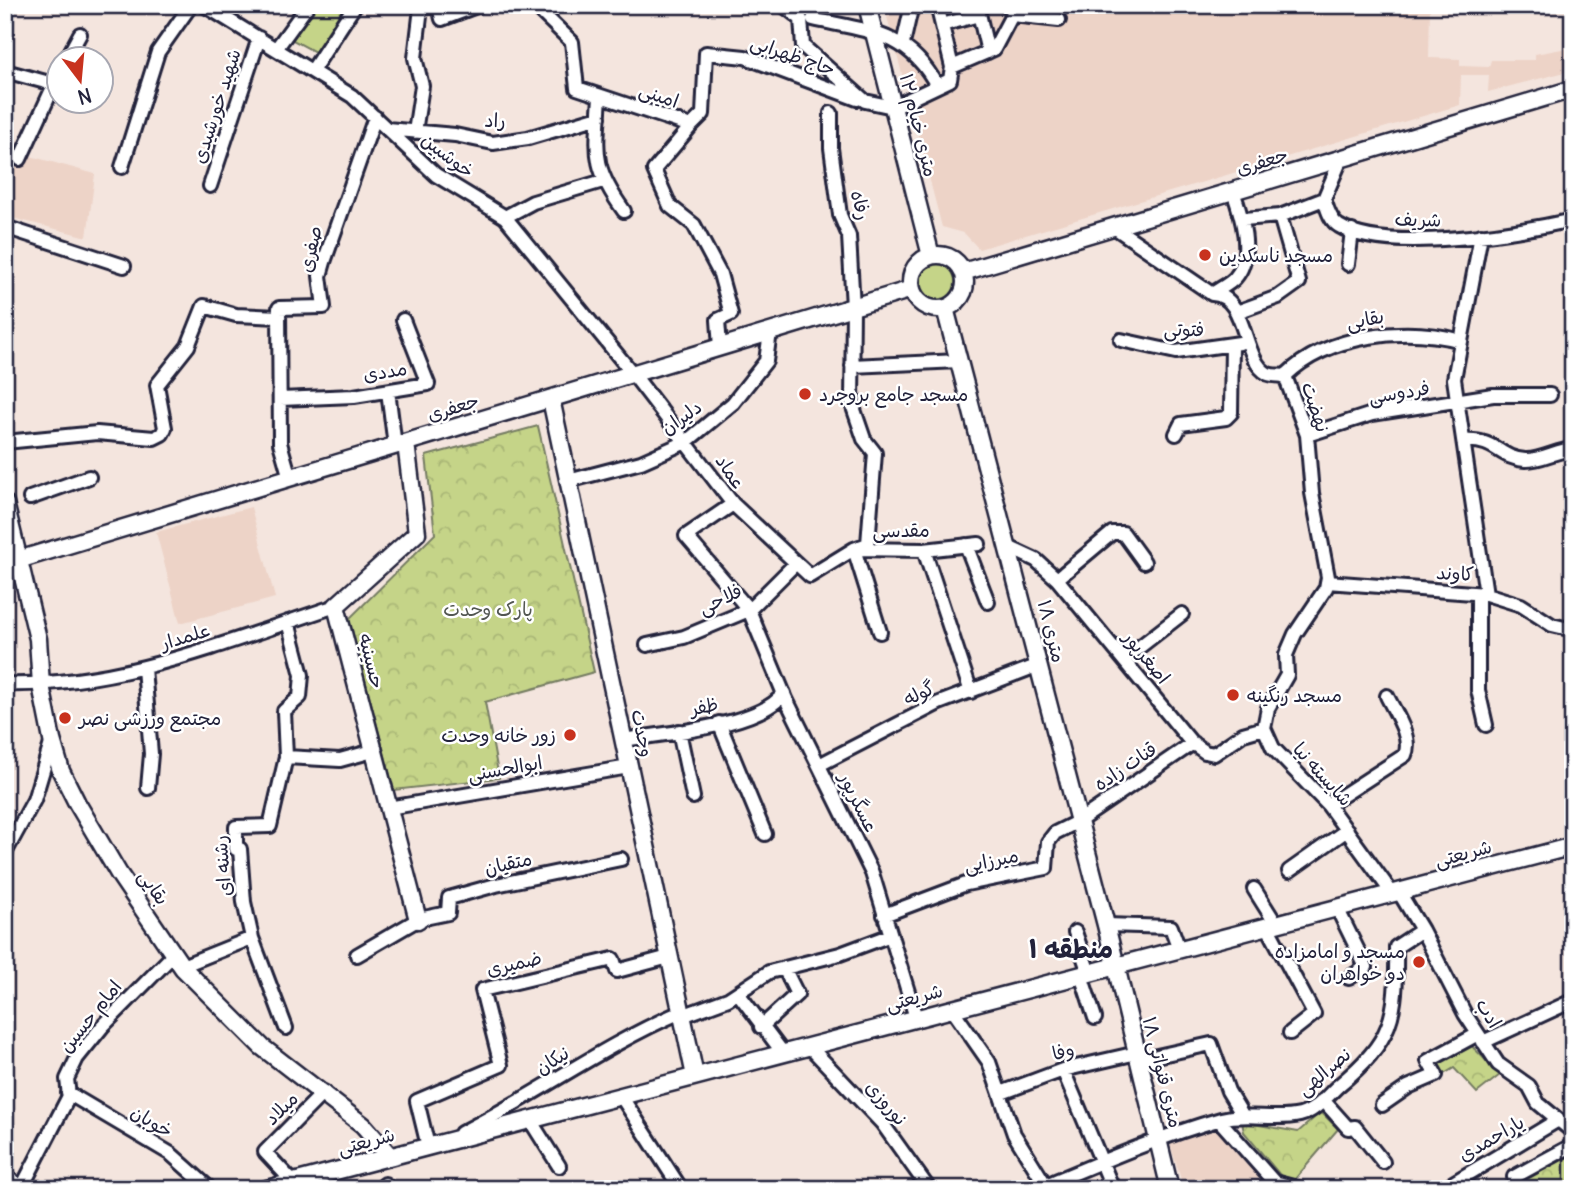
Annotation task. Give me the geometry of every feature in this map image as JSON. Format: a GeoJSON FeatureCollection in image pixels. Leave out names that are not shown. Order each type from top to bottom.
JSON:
{"type":"FeatureCollection","features":[{"type":"Feature","properties":{"kind":"main road"},"geometry":{"type":"LineString","coordinates":[[5,1180],[20,1189]]}},
{"type":"Feature","properties":{"kind":"street"},"geometry":{"type":"LineString","coordinates":[[122,167],[158,52],[191,5]]}},
{"type":"Feature","properties":{"kind":"street","name":"خوشبین"},"geometry":{"type":"LineString","coordinates":[[204,5],[352,96],[436,175],[505,218],[633,374]]}},
{"type":"Feature","properties":{"kind":"street"},"geometry":{"type":"LineString","coordinates":[[275,49],[308,5]]}},
{"type":"Feature","properties":{"kind":"street"},"geometry":{"type":"LineString","coordinates":[[312,71],[355,5]]}},
{"type":"Feature","properties":{"kind":"street"},"geometry":{"type":"LineString","coordinates":[[415,132],[422,86],[415,58],[421,8],[439,6],[442,19],[479,5]]}},
{"type":"Feature","properties":{"kind":"street","name":"امینی"},"geometry":{"type":"LineString","coordinates":[[534,5],[572,42],[577,88],[691,127],[654,170],[670,206],[694,225],[720,274],[731,314],[718,320],[720,346]]}},
{"type":"Feature","properties":{"kind":"street"},"geometry":{"type":"LineString","coordinates":[[783,5],[801,19],[803,47],[865,102],[893,107],[994,49],[1003,36],[1007,8],[1059,19]]}},
{"type":"Feature","properties":{"kind":"street","name":"۱۲ متری خیام"},"geometry":{"type":"LineString","coordinates":[[867,5],[931,256]]}},
{"type":"Feature","properties":{"kind":"street"},"geometry":{"type":"LineString","coordinates":[[903,44],[912,5]]}},
{"type":"Feature","properties":{"kind":"street"},"geometry":{"type":"LineString","coordinates":[[937,5],[949,77]]}},
{"type":"Feature","properties":{"kind":"street"},"geometry":{"type":"LineString","coordinates":[[1145,5],[1157,5]]}},
{"type":"Feature","properties":{"kind":"street"},"geometry":{"type":"LineString","coordinates":[[942,25],[978,10],[988,52]]}},
{"type":"Feature","properties":{"kind":"street"},"geometry":{"type":"LineString","coordinates":[[813,19],[874,33],[903,44],[928,68],[949,77]]}},
{"type":"Feature","properties":{"kind":"street"},"geometry":{"type":"LineString","coordinates":[[74,46],[80,34]]}},
{"type":"Feature","properties":{"kind":"street","name":"شهید خورشیدی"},"geometry":{"type":"LineString","coordinates":[[210,186],[259,38]]}},
{"type":"Feature","properties":{"kind":"street","name":"حاج ظهرابی"},"geometry":{"type":"LineString","coordinates":[[691,127],[702,114],[706,53],[745,57],[865,102]]}},
{"type":"Feature","properties":{"kind":"street"},"geometry":{"type":"LineString","coordinates":[[5,71],[46,82]]}},
{"type":"Feature","properties":{"kind":"street","name":"جعفری"},"geometry":{"type":"LineString","coordinates":[[963,272],[1573,89]]}},
{"type":"Feature","properties":{"kind":"street"},"geometry":{"type":"LineString","coordinates":[[600,96],[597,152],[603,181],[624,211]]}},
{"type":"Feature","properties":{"kind":"street"},"geometry":{"type":"LineString","coordinates":[[20,159],[46,100]]}},
{"type":"Feature","properties":{"kind":"street","name":"رفاه"},"geometry":{"type":"LineString","coordinates":[[831,113],[831,148],[840,215],[849,236],[853,307],[852,404],[864,439],[875,453],[868,544],[854,549]]}},
{"type":"Feature","properties":{"kind":"street","name":"صفری"},"geometry":{"type":"LineString","coordinates":[[279,317],[279,308],[324,307],[320,276],[375,117]]}},
{"type":"Feature","properties":{"kind":"street","name":"راد"},"geometry":{"type":"LineString","coordinates":[[387,129],[493,143],[528,138],[599,117]]}},
{"type":"Feature","properties":{"kind":"street"},"geometry":{"type":"LineString","coordinates":[[1341,159],[1324,199],[1331,219],[1338,226],[1352,231],[1348,264]]}},
{"type":"Feature","properties":{"kind":"street"},"geometry":{"type":"LineString","coordinates":[[505,218],[533,202],[603,181]]}},
{"type":"Feature","properties":{"kind":"street"},"geometry":{"type":"LineString","coordinates":[[1212,294],[1235,278],[1241,269],[1243,219],[1233,191]]}},
{"type":"Feature","properties":{"kind":"street"},"geometry":{"type":"LineString","coordinates":[[1243,219],[1280,216],[1324,199]]}},
{"type":"Feature","properties":{"kind":"street"},"geometry":{"type":"LineString","coordinates":[[1114,227],[1212,294],[1227,299],[1237,312],[1278,297],[1299,282],[1280,216]]}},
{"type":"Feature","properties":{"kind":"street","name":"شریف"},"geometry":{"type":"LineString","coordinates":[[1352,231],[1392,239],[1448,239],[1573,220]]}},
{"type":"Feature","properties":{"kind":"street"},"geometry":{"type":"LineString","coordinates":[[5,227],[124,266]]}},
{"type":"Feature","properties":{"kind":"street"},"geometry":{"type":"LineString","coordinates":[[1481,235],[1454,379],[1465,441],[1482,594],[1478,690],[1486,725]]}},
{"type":"Feature","properties":{"kind":"street"},"geometry":{"type":"LineString","coordinates":[[931,256],[953,260],[963,272],[962,294],[945,308],[928,307],[921,303],[912,289],[911,281],[917,265],[931,256]]}},
{"type":"Feature","properties":{"kind":"street","name":"جعفری"},"geometry":{"type":"LineString","coordinates":[[11,563],[912,289]]}},
{"type":"Feature","properties":{"kind":"street"},"geometry":{"type":"LineString","coordinates":[[5,442],[96,433],[154,438],[162,435],[165,428],[157,385],[188,346],[204,306],[236,315],[279,317],[280,443],[290,478]]}},
{"type":"Feature","properties":{"kind":"street","name":"۱۸ متری"},"geometry":{"type":"LineString","coordinates":[[945,308],[1116,966]]}},
{"type":"Feature","properties":{"kind":"street","name":"نهضت"},"geometry":{"type":"LineString","coordinates":[[1237,312],[1247,341],[1267,373],[1285,376],[1302,413],[1327,582]]}},
{"type":"Feature","properties":{"kind":"street","name":"مددی"},"geometry":{"type":"LineString","coordinates":[[280,399],[354,396],[428,384],[403,320]]}},
{"type":"Feature","properties":{"kind":"street","name":"دلیران"},"geometry":{"type":"LineString","coordinates":[[568,481],[642,462],[686,442],[733,402],[766,361],[770,332]]}},
{"type":"Feature","properties":{"kind":"street","name":"بقایی"},"geometry":{"type":"LineString","coordinates":[[1285,376],[1309,360],[1352,341],[1410,333],[1461,341]]}},
{"type":"Feature","properties":{"kind":"street","name":"فتوتی"},"geometry":{"type":"LineString","coordinates":[[1121,340],[1176,352],[1247,341]]}},
{"type":"Feature","properties":{"kind":"street"},"geometry":{"type":"LineString","coordinates":[[1176,434],[1181,424],[1226,418],[1231,413],[1232,345]]}},
{"type":"Feature","properties":{"kind":"street"},"geometry":{"type":"LineString","coordinates":[[852,366],[959,360]]}},
{"type":"Feature","properties":{"kind":"street","name":"عماد"},"geometry":{"type":"LineString","coordinates":[[633,374],[733,504],[686,536],[749,610]]}},
{"type":"Feature","properties":{"kind":"street"},"geometry":{"type":"LineString","coordinates":[[336,606],[417,533],[388,391]]}},
{"type":"Feature","properties":{"kind":"street","name":"فردوسی"},"geometry":{"type":"LineString","coordinates":[[1307,435],[1372,414],[1458,403],[1493,395],[1550,395]]}},
{"type":"Feature","properties":{"kind":"street","name":"وحدت"},"geometry":{"type":"LineString","coordinates":[[551,399],[695,1076]]}},
{"type":"Feature","properties":{"kind":"street"},"geometry":{"type":"LineString","coordinates":[[1465,441],[1484,440],[1507,457],[1528,460],[1557,450],[1573,449]]}},
{"type":"Feature","properties":{"kind":"street"},"geometry":{"type":"LineString","coordinates":[[30,498],[89,477]]}},
{"type":"Feature","properties":{"kind":"street","name":"بقایی"},"geometry":{"type":"LineString","coordinates":[[5,503],[11,563],[38,639],[41,685],[52,740],[61,771],[78,803],[120,874],[178,960],[262,1047],[324,1092],[363,1125],[390,1156]]}},
{"type":"Feature","properties":{"kind":"street"},"geometry":{"type":"LineString","coordinates":[[733,504],[796,563]]}},
{"type":"Feature","properties":{"kind":"street"},"geometry":{"type":"LineString","coordinates":[[1057,579],[1112,533],[1123,533],[1144,562]]}},
{"type":"Feature","properties":{"kind":"street","name":"مقدسی"},"geometry":{"type":"LineString","coordinates":[[796,563],[810,576],[854,549],[924,550],[979,544]]}},
{"type":"Feature","properties":{"kind":"street"},"geometry":{"type":"LineString","coordinates":[[966,545],[988,602]]}},
{"type":"Feature","properties":{"kind":"street","name":"اصغرپور"},"geometry":{"type":"LineString","coordinates":[[1009,547],[1036,560],[1057,579],[1193,743]]}},
{"type":"Feature","properties":{"kind":"street"},"geometry":{"type":"LineString","coordinates":[[854,549],[880,632]]}},
{"type":"Feature","properties":{"kind":"street"},"geometry":{"type":"LineString","coordinates":[[924,550],[971,692]]}},
{"type":"Feature","properties":{"kind":"street","name":"فلاحی"},"geometry":{"type":"LineString","coordinates":[[647,645],[684,637],[749,610],[796,563]]}},
{"type":"Feature","properties":{"kind":"street"},"geometry":{"type":"LineString","coordinates":[[1193,743],[1214,754],[1242,734],[1264,728],[1268,708],[1287,675],[1286,655],[1294,634],[1327,582]]}},
{"type":"Feature","properties":{"kind":"street","name":"کاوند"},"geometry":{"type":"LineString","coordinates":[[1327,582],[1482,594],[1521,605],[1552,625],[1573,629]]}},
{"type":"Feature","properties":{"kind":"street","name":"علمدار"},"geometry":{"type":"LineString","coordinates":[[5,684],[41,685],[183,659],[336,606]]}},
{"type":"Feature","properties":{"kind":"street","name":"حسینیه"},"geometry":{"type":"LineString","coordinates":[[336,606],[418,920]]}},
{"type":"Feature","properties":{"kind":"street","name":"عسگرپور"},"geometry":{"type":"LineString","coordinates":[[749,610],[784,693],[872,873],[916,1018]]}},
{"type":"Feature","properties":{"kind":"street"},"geometry":{"type":"LineString","coordinates":[[1124,659],[1182,614]]}},
{"type":"Feature","properties":{"kind":"street","name":"رشنه ای"},"geometry":{"type":"LineString","coordinates":[[252,938],[244,902],[240,849],[236,849],[236,827],[270,826],[286,757],[284,711],[300,697],[302,675],[288,622]]}},
{"type":"Feature","properties":{"kind":"street","name":"گوله"},"geometry":{"type":"LineString","coordinates":[[819,765],[940,703],[1039,664]]}},
{"type":"Feature","properties":{"kind":"street"},"geometry":{"type":"LineString","coordinates":[[144,668],[151,754],[148,788]]}},
{"type":"Feature","properties":{"kind":"street","name":"ظفر"},"geometry":{"type":"LineString","coordinates":[[624,740],[746,718],[770,707],[784,693]]}},
{"type":"Feature","properties":{"kind":"street"},"geometry":{"type":"LineString","coordinates":[[1328,805],[1405,755],[1408,748],[1406,737],[1387,696]]}},
{"type":"Feature","properties":{"kind":"street"},"geometry":{"type":"LineString","coordinates":[[719,723],[765,834]]}},
{"type":"Feature","properties":{"kind":"street","name":"شایسته نیا"},"geometry":{"type":"LineString","coordinates":[[1264,728],[1273,748],[1328,805],[1395,892]]}},
{"type":"Feature","properties":{"kind":"street"},"geometry":{"type":"LineString","coordinates":[[679,730],[693,797]]}},
{"type":"Feature","properties":{"kind":"street"},"geometry":{"type":"LineString","coordinates":[[5,853],[34,800],[52,740]]}},
{"type":"Feature","properties":{"kind":"street","name":"قنات زاده"},"geometry":{"type":"LineString","coordinates":[[1079,821],[1193,743]]}},
{"type":"Feature","properties":{"kind":"street"},"geometry":{"type":"LineString","coordinates":[[286,757],[340,760],[373,751]]}},
{"type":"Feature","properties":{"kind":"street","name":"ابوالحسنی"},"geometry":{"type":"LineString","coordinates":[[388,808],[629,767]]}},
{"type":"Feature","properties":{"kind":"street","name":"میرزایی"},"geometry":{"type":"LineString","coordinates":[[884,915],[966,884],[1046,868],[1048,842],[1055,833],[1079,821]]}},
{"type":"Feature","properties":{"kind":"street"},"geometry":{"type":"LineString","coordinates":[[1289,871],[1347,830]]}},
{"type":"Feature","properties":{"kind":"street","name":"شریعتی"},"geometry":{"type":"LineString","coordinates":[[267,1189],[1573,846]]}},
{"type":"Feature","properties":{"kind":"street","name":"متقیان"},"geometry":{"type":"LineString","coordinates":[[418,920],[448,913],[449,898],[496,885],[621,859]]}},
{"type":"Feature","properties":{"kind":"street"},"geometry":{"type":"LineString","coordinates":[[1254,889],[1314,1014],[1290,1033]]}},
{"type":"Feature","properties":{"kind":"street","name":"ادب"},"geometry":{"type":"LineString","coordinates":[[1395,892],[1422,930],[1465,1014],[1498,1064],[1529,1086],[1538,1103],[1573,1132]]}},
{"type":"Feature","properties":{"kind":"street"},"geometry":{"type":"LineString","coordinates":[[1338,908],[1366,967],[1349,978]]}},
{"type":"Feature","properties":{"kind":"street"},"geometry":{"type":"LineString","coordinates":[[357,955],[418,920]]}},
{"type":"Feature","properties":{"kind":"street"},"geometry":{"type":"LineString","coordinates":[[1106,925],[1171,927],[1179,949]]}},
{"type":"Feature","properties":{"kind":"street","name":"نصرالهی"},"geometry":{"type":"LineString","coordinates":[[1047,1187],[1100,1162],[1219,1120],[1243,1116],[1300,1115],[1314,1109],[1367,1062],[1382,1044],[1390,1024],[1397,986],[1396,947],[1422,930]]}},
{"type":"Feature","properties":{"kind":"street"},"geometry":{"type":"LineString","coordinates":[[1075,932],[1095,1018]]}},
{"type":"Feature","properties":{"kind":"street","name":"نیکان"},"geometry":{"type":"LineString","coordinates":[[444,1142],[523,1101],[634,1032],[738,993],[769,972],[840,954],[891,934]]}},
{"type":"Feature","properties":{"kind":"street"},"geometry":{"type":"LineString","coordinates":[[178,960],[252,938],[286,1028]]}},
{"type":"Feature","properties":{"kind":"street","name":"ضمیری"},"geometry":{"type":"LineString","coordinates":[[428,1146],[417,1101],[501,1065],[482,990],[614,959],[617,971],[670,957]]}},
{"type":"Feature","properties":{"kind":"street","name":"امام حسین"},"geometry":{"type":"LineString","coordinates":[[20,1189],[40,1156],[68,1094],[67,1079],[77,1058],[102,1027],[178,960]]}},
{"type":"Feature","properties":{"kind":"street","name":"۱۸ متری قنواتی"},"geometry":{"type":"LineString","coordinates":[[1116,966],[1170,1189]]}},
{"type":"Feature","properties":{"kind":"street"},"geometry":{"type":"LineString","coordinates":[[761,1027],[797,994],[784,968]]}},
{"type":"Feature","properties":{"kind":"street"},"geometry":{"type":"LineString","coordinates":[[738,993],[783,1054]]}},
{"type":"Feature","properties":{"kind":"street"},"geometry":{"type":"LineString","coordinates":[[1382,1105],[1408,1087],[1436,1075],[1428,1060],[1570,1002]]}},
{"type":"Feature","properties":{"kind":"street"},"geometry":{"type":"LineString","coordinates":[[952,1009],[989,1062],[1014,1134],[1047,1187]]}},
{"type":"Feature","properties":{"kind":"street","name":"وفا"},"geometry":{"type":"LineString","coordinates":[[1001,1093],[1063,1070],[1211,1044],[1228,1091],[1243,1116]]}},
{"type":"Feature","properties":{"kind":"street","name":"نوروزی"},"geometry":{"type":"LineString","coordinates":[[809,1046],[881,1123],[929,1189]]}},
{"type":"Feature","properties":{"kind":"street"},"geometry":{"type":"LineString","coordinates":[[1063,1070],[1113,1189]]}},
{"type":"Feature","properties":{"kind":"street","name":"میلاد"},"geometry":{"type":"LineString","coordinates":[[293,1182],[265,1153],[324,1092]]}},
{"type":"Feature","properties":{"kind":"street","name":"خوبان"},"geometry":{"type":"LineString","coordinates":[[68,1094],[171,1154],[210,1189]]}},
{"type":"Feature","properties":{"kind":"street"},"geometry":{"type":"LineString","coordinates":[[621,1096],[681,1189]]}},
{"type":"Feature","properties":{"kind":"street"},"geometry":{"type":"LineString","coordinates":[[1324,1100],[1348,1128],[1354,1126],[1383,1162]]}},
{"type":"Feature","properties":{"kind":"street"},"geometry":{"type":"LineString","coordinates":[[530,1120],[559,1166]]}},
{"type":"Feature","properties":{"kind":"street"},"geometry":{"type":"LineString","coordinates":[[1219,1120],[1274,1182],[1301,1189]]}},
{"type":"Feature","properties":{"kind":"street","name":"یاراحمدی"},"geometry":{"type":"LineString","coordinates":[[1443,1189],[1558,1120]]}},
{"type":"Feature","properties":{"kind":"street"},"geometry":{"type":"LineString","coordinates":[[1517,1189],[1514,1177],[1573,1145]]}},
{"type":"Feature","properties":{"kind":"shaded area"},"geometry":{"type":"Polygon","coordinates":[[[884,5],[1430,5],[1429,58],[1460,59],[1460,66],[1489,67],[1491,60],[1535,60],[1535,54],[1573,47],[1573,70],[1488,92],[1489,75],[1461,75],[1460,105],[979,249],[964,233],[942,227],[884,5]]]}},
{"type":"Feature","properties":{"kind":"shaded area"},"geometry":{"type":"Polygon","coordinates":[[[5,149],[95,174],[87,237],[5,216],[5,149]]]}},
{"type":"Feature","properties":{"kind":"shaded area"},"geometry":{"type":"Polygon","coordinates":[[[251,507],[275,598],[180,623],[156,532],[251,507]]]}},
{"type":"Feature","properties":{"kind":"shaded area"},"geometry":{"type":"Polygon","coordinates":[[[1218,1124],[1271,1189],[1184,1189],[1170,1144],[1218,1124]]]}},
{"type":"Feature","properties":{"kind":"green space"},"geometry":{"type":"Polygon","coordinates":[[[314,5],[349,5],[315,52],[289,38],[314,5]]]}},
{"type":"Feature","properties":{"kind":"green space"},"geometry":{"type":"Polygon","coordinates":[[[937,264],[950,269],[955,282],[950,295],[937,300],[924,295],[919,282],[924,269],[937,264]]]}},
{"type":"Feature","properties":{"kind":"green space","name":"پارک وحدت"},"geometry":{"type":"Polygon","coordinates":[[[538,426],[594,672],[485,702],[499,778],[394,790],[349,619],[435,534],[426,456],[538,426]]]}},
{"type":"Feature","properties":{"kind":"green space"},"geometry":{"type":"Polygon","coordinates":[[[1468,1042],[1500,1075],[1477,1093],[1454,1068],[1439,1077],[1434,1062],[1468,1042]]]}},
{"type":"Feature","properties":{"kind":"green space"},"geometry":{"type":"Polygon","coordinates":[[[1321,1112],[1338,1129],[1295,1179],[1285,1181],[1244,1132],[1242,1122],[1298,1132],[1321,1112]]]}},
{"type":"Feature","properties":{"kind":"green space"},"geometry":{"type":"Polygon","coordinates":[[[1573,1152],[1573,1189],[1523,1189],[1528,1177],[1573,1152]]]}},
{"type":"Feature","properties":{"kind":"place","name":"مسجد ناسکدین"},"geometry":{"type":"Point","coordinates":[1205,255]}},
{"type":"Feature","properties":{"kind":"place","name":"مسجد جامع بروجرد"},"geometry":{"type":"Point","coordinates":[805,394]}},
{"type":"Feature","properties":{"kind":"place","name":"مسجد رنگینه"},"geometry":{"type":"Point","coordinates":[1233,695]}},
{"type":"Feature","properties":{"kind":"place","name":"مجتمع ورزشی نصر"},"geometry":{"type":"Point","coordinates":[65,718]}},
{"type":"Feature","properties":{"kind":"place","name":"زور خانه وحدت"},"geometry":{"type":"Point","coordinates":[570,735]}},
{"type":"Feature","properties":{"kind":"place","name":"مسجد و امامزاده دو خواهران"},"geometry":{"type":"Point","coordinates":[1419,962]}},
{"type":"Feature","properties":{"kind":"district","name":"منطقه ۱"},"geometry":{"type":"Point","coordinates":[1071,949]}}]}
